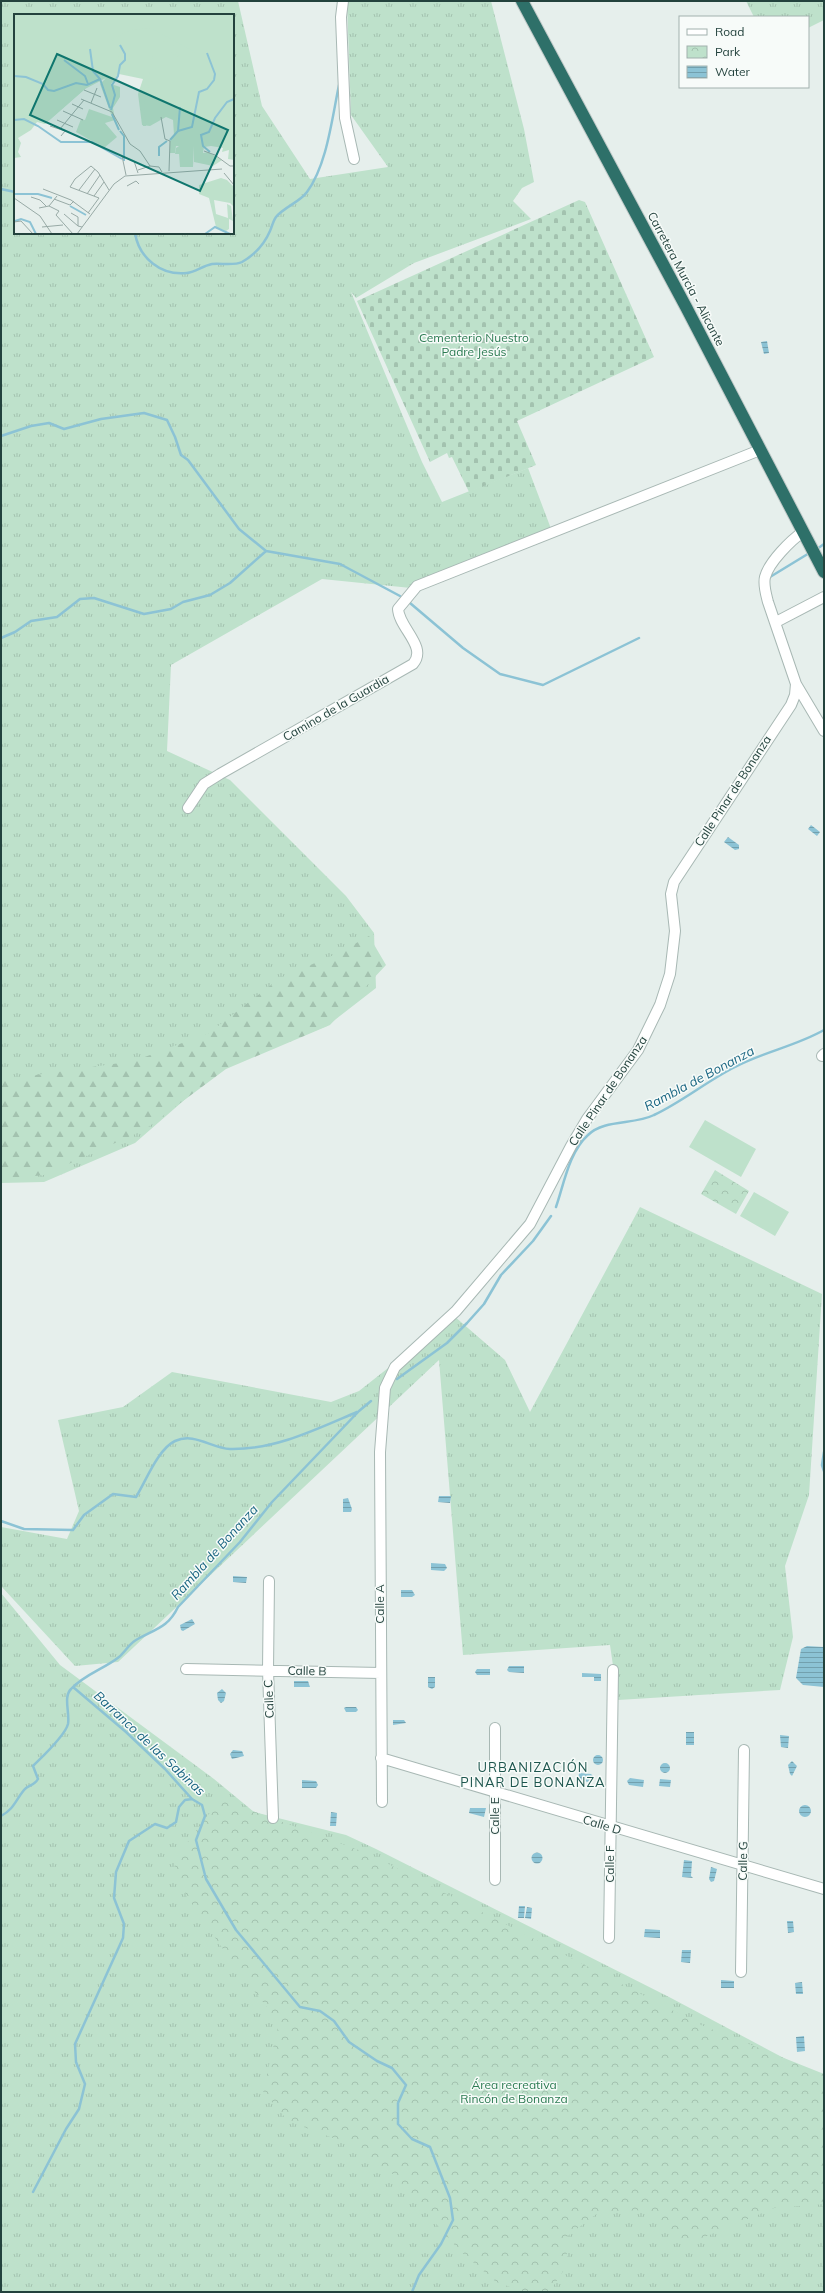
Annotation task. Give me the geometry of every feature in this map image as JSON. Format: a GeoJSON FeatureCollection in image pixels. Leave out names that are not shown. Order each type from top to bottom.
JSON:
{"type":"FeatureCollection","features":[{"type":"Feature","properties":{"kind":"highway","name":"Carretera Murcia - Alicante"},"geometry":{"type":"LineString","coordinates":[[522,1],[824,572]]}},
{"type":"Feature","properties":{"kind":"street"},"geometry":{"type":"LineString","coordinates":[[343,1],[341,17],[345,118],[354,158]]}},
{"type":"Feature","properties":{"kind":"street","name":"Camino de la Guardia"},"geometry":{"type":"LineString","coordinates":[[188,808],[204,784],[413,664],[418,657],[418,650],[398,618],[398,609],[417,586],[760,450]]}},
{"type":"Feature","properties":{"kind":"street"},"geometry":{"type":"LineString","coordinates":[[806,537],[792,539],[768,569],[764,578],[764,588],[796,684],[824,731]]}},
{"type":"Feature","properties":{"kind":"street"},"geometry":{"type":"LineString","coordinates":[[776,622],[824,597]]}},
{"type":"Feature","properties":{"kind":"street","name":"Calle Pinar de Bonanza"},"geometry":{"type":"LineString","coordinates":[[382,1406],[385,1388],[395,1367],[456,1311],[530,1224],[587,1118],[638,1050],[660,1005],[670,974],[675,931],[671,894],[674,882],[791,705],[795,695],[796,684]]}},
{"type":"Feature","properties":{"kind":"street","name":"Calle A"},"geometry":{"type":"LineString","coordinates":[[382,1406],[380,1452],[380,1673],[382,1802]]}},
{"type":"Feature","properties":{"kind":"street","name":"Calle C"},"geometry":{"type":"LineString","coordinates":[[269,1581],[268,1670],[273,1818]]}},
{"type":"Feature","properties":{"kind":"street","name":"Calle B"},"geometry":{"type":"LineString","coordinates":[[186,1669],[380,1673]]}},
{"type":"Feature","properties":{"kind":"street","name":"Calle F"},"geometry":{"type":"LineString","coordinates":[[609,1938],[613,1670]]}},
{"type":"Feature","properties":{"kind":"street","name":"Calle E"},"geometry":{"type":"LineString","coordinates":[[495,1728],[495,1880]]}},
{"type":"Feature","properties":{"kind":"street","name":"Calle G"},"geometry":{"type":"LineString","coordinates":[[741,1972],[744,1750]]}},
{"type":"Feature","properties":{"kind":"street","name":"Calle D"},"geometry":{"type":"LineString","coordinates":[[381,1758],[495,1793],[824,1889]]}},
{"type":"Feature","properties":{"kind":"green space"},"geometry":{"type":"Polygon","coordinates":[[[1,1],[238,1],[262,106],[310,179],[388,167],[351,115],[347,1],[491,1],[524,129],[534,182],[522,188],[513,201],[531,219],[414,263],[356,298],[351,292],[422,462],[442,502],[528,468],[553,534],[411,588],[322,579],[171,665],[167,751],[230,780],[346,896],[374,933],[376,988],[327,1026],[221,1068],[135,1143],[44,1182],[1,1183],[1,1]]]}},
{"type":"Feature","properties":{"kind":"green space"},"geometry":{"type":"Polygon","coordinates":[[[746,1],[824,1],[824,20],[809,28],[809,16],[754,16],[746,1]]]}},
{"type":"Feature","properties":{"kind":"green space","name":"Cementerio Nuestro Padre Jesús"},"geometry":{"type":"Polygon","coordinates":[[[579,200],[585,202],[654,357],[517,421],[536,465],[469,492],[452,457],[449,458],[447,453],[430,462],[357,301],[579,200]]]}},
{"type":"Feature","properties":{"kind":"green space"},"geometry":{"type":"Polygon","coordinates":[[[369,936],[386,965],[330,1025],[226,1069],[144,1130],[44,1175],[1,1180],[1,1080],[134,1061],[209,1033],[280,978],[336,954],[369,936]]]}},
{"type":"Feature","properties":{"kind":"green space"},"geometry":{"type":"Polygon","coordinates":[[[705,1120],[756,1149],[741,1177],[689,1147],[705,1120]]]}},
{"type":"Feature","properties":{"kind":"green space"},"geometry":{"type":"Polygon","coordinates":[[[715,1170],[749,1191],[736,1214],[701,1194],[715,1170]]]}},
{"type":"Feature","properties":{"kind":"green space"},"geometry":{"type":"Polygon","coordinates":[[[754,1192],[789,1212],[775,1236],[740,1216],[754,1192]]]}},
{"type":"Feature","properties":{"kind":"green space"},"geometry":{"type":"Polygon","coordinates":[[[640,1207],[822,1294],[809,1495],[785,1566],[793,1637],[780,1690],[618,1700],[610,1645],[463,1655],[439,1360],[118,1662],[75,1666],[1,1586],[1,1527],[67,1539],[79,1511],[58,1420],[123,1407],[172,1372],[331,1402],[359,1391],[454,1316],[505,1360],[530,1412],[640,1207]]]}},
{"type":"Feature","properties":{"kind":"green space"},"geometry":{"type":"Polygon","coordinates":[[[1,1593],[60,1665],[214,1779],[254,1812],[346,1835],[671,1998],[795,2064],[824,2076],[824,2292],[1,2292],[1,1593]]]}},
{"type":"Feature","properties":{"kind":"green space","name":"Área recreativa Rincón de Bonanza"},"geometry":{"type":"Polygon","coordinates":[[[222,1797],[239,1806],[369,1854],[701,2025],[824,2074],[824,2204],[774,2208],[685,2245],[647,2210],[599,2212],[565,2238],[568,2264],[549,2292],[524,2292],[496,2282],[458,2249],[394,2175],[354,2146],[288,2121],[263,2091],[279,2023],[234,1965],[187,1897],[173,1861],[222,1797]]]}},
{"type":"Feature","properties":{"kind":"water"},"geometry":{"type":"Polygon","coordinates":[[[767,341],[769,353],[764,354],[761,342],[767,341]]]}},
{"type":"Feature","properties":{"kind":"water"},"geometry":{"type":"Polygon","coordinates":[[[811,825],[820,832],[817,836],[808,829],[811,825]]]}},
{"type":"Feature","properties":{"kind":"water"},"geometry":{"type":"Polygon","coordinates":[[[728,837],[739,845],[739,849],[735,850],[724,842],[728,837]]]}},
{"type":"Feature","properties":{"kind":"water"},"geometry":{"type":"Polygon","coordinates":[[[439,1496],[451,1496],[450,1503],[438,1502],[439,1496]]]}},
{"type":"Feature","properties":{"kind":"water"},"geometry":{"type":"Polygon","coordinates":[[[348,1498],[352,1509],[351,1512],[343,1512],[343,1499],[348,1498]]]}},
{"type":"Feature","properties":{"kind":"water"},"geometry":{"type":"Polygon","coordinates":[[[431,1563],[445,1564],[447,1568],[444,1571],[431,1570],[431,1563]]]}},
{"type":"Feature","properties":{"kind":"water"},"geometry":{"type":"Polygon","coordinates":[[[233,1576],[247,1577],[246,1583],[233,1582],[233,1576]]]}},
{"type":"Feature","properties":{"kind":"water"},"geometry":{"type":"Polygon","coordinates":[[[401,1590],[412,1590],[415,1595],[412,1597],[401,1597],[401,1590]]]}},
{"type":"Feature","properties":{"kind":"water"},"geometry":{"type":"Polygon","coordinates":[[[192,1619],[195,1624],[183,1631],[181,1630],[180,1625],[192,1619]]]}},
{"type":"Feature","properties":{"kind":"water"},"geometry":{"type":"Polygon","coordinates":[[[807,1646],[824,1647],[824,1687],[803,1685],[796,1678],[801,1649],[807,1646]]]}},
{"type":"Feature","properties":{"kind":"water"},"geometry":{"type":"Polygon","coordinates":[[[509,1666],[524,1666],[524,1673],[509,1672],[507,1670],[509,1666]]]}},
{"type":"Feature","properties":{"kind":"water"},"geometry":{"type":"Polygon","coordinates":[[[477,1669],[490,1669],[490,1675],[477,1675],[475,1672],[477,1669]]]}},
{"type":"Feature","properties":{"kind":"water"},"geometry":{"type":"Polygon","coordinates":[[[582,1673],[601,1674],[601,1681],[594,1681],[594,1677],[582,1677],[582,1673]]]}},
{"type":"Feature","properties":{"kind":"water"},"geometry":{"type":"Polygon","coordinates":[[[428,1677],[435,1677],[435,1687],[432,1689],[428,1687],[428,1677]]]}},
{"type":"Feature","properties":{"kind":"water"},"geometry":{"type":"Polygon","coordinates":[[[294,1681],[308,1681],[310,1687],[294,1687],[294,1681]]]}},
{"type":"Feature","properties":{"kind":"water"},"geometry":{"type":"Polygon","coordinates":[[[222,1689],[226,1693],[224,1701],[221,1703],[218,1700],[217,1693],[222,1689]]]}},
{"type":"Feature","properties":{"kind":"water"},"geometry":{"type":"Polygon","coordinates":[[[356,1707],[358,1710],[356,1712],[346,1712],[344,1708],[356,1707]]]}},
{"type":"Feature","properties":{"kind":"water"},"geometry":{"type":"Polygon","coordinates":[[[393,1720],[404,1720],[406,1723],[393,1725],[393,1720]]]}},
{"type":"Feature","properties":{"kind":"water"},"geometry":{"type":"Polygon","coordinates":[[[686,1732],[694,1732],[694,1745],[686,1745],[686,1732]]]}},
{"type":"Feature","properties":{"kind":"water"},"geometry":{"type":"Polygon","coordinates":[[[780,1735],[789,1736],[788,1748],[781,1747],[780,1735]]]}},
{"type":"Feature","properties":{"kind":"water"},"geometry":{"type":"Polygon","coordinates":[[[233,1750],[242,1751],[244,1756],[232,1759],[230,1754],[233,1750]]]}},
{"type":"Feature","properties":{"kind":"water"},"geometry":{"type":"Polygon","coordinates":[[[598,1755],[603,1760],[598,1765],[593,1760],[598,1755]]]}},
{"type":"Feature","properties":{"kind":"water"},"geometry":{"type":"Polygon","coordinates":[[[792,1761],[797,1766],[792,1776],[788,1765],[792,1761]]]}},
{"type":"Feature","properties":{"kind":"water"},"geometry":{"type":"Polygon","coordinates":[[[665,1763],[670,1768],[665,1773],[660,1768],[665,1763]]]}},
{"type":"Feature","properties":{"kind":"water"},"geometry":{"type":"Polygon","coordinates":[[[579,1773],[591,1774],[595,1778],[591,1782],[578,1781],[579,1773]]]}},
{"type":"Feature","properties":{"kind":"water"},"geometry":{"type":"Polygon","coordinates":[[[630,1778],[644,1780],[643,1787],[629,1785],[627,1781],[630,1778]]]}},
{"type":"Feature","properties":{"kind":"water"},"geometry":{"type":"Polygon","coordinates":[[[660,1779],[671,1780],[670,1787],[659,1786],[660,1779]]]}},
{"type":"Feature","properties":{"kind":"water"},"geometry":{"type":"Polygon","coordinates":[[[302,1780],[316,1781],[318,1785],[316,1788],[302,1788],[302,1780]]]}},
{"type":"Feature","properties":{"kind":"water"},"geometry":{"type":"Polygon","coordinates":[[[805,1805],[809,1807],[811,1811],[809,1815],[805,1817],[801,1815],[799,1811],[801,1807],[805,1805]]]}},
{"type":"Feature","properties":{"kind":"water"},"geometry":{"type":"Polygon","coordinates":[[[470,1808],[486,1808],[484,1817],[469,1813],[470,1808]]]}},
{"type":"Feature","properties":{"kind":"water"},"geometry":{"type":"Polygon","coordinates":[[[331,1812],[337,1813],[336,1826],[330,1826],[331,1812]]]}},
{"type":"Feature","properties":{"kind":"water"},"geometry":{"type":"Polygon","coordinates":[[[535,1853],[539,1853],[541,1854],[541,1862],[535,1863],[532,1860],[532,1856],[535,1853]]]}},
{"type":"Feature","properties":{"kind":"water"},"geometry":{"type":"Polygon","coordinates":[[[684,1860],[692,1861],[691,1876],[693,1878],[682,1877],[684,1860]]]}},
{"type":"Feature","properties":{"kind":"water"},"geometry":{"type":"Polygon","coordinates":[[[711,1867],[717,1869],[714,1881],[711,1882],[709,1879],[711,1867]]]}},
{"type":"Feature","properties":{"kind":"water"},"geometry":{"type":"Polygon","coordinates":[[[519,1906],[525,1906],[524,1918],[518,1918],[519,1906]]]}},
{"type":"Feature","properties":{"kind":"water"},"geometry":{"type":"Polygon","coordinates":[[[527,1907],[532,1908],[531,1919],[525,1918],[527,1907]]]}},
{"type":"Feature","properties":{"kind":"water"},"geometry":{"type":"Polygon","coordinates":[[[787,1921],[793,1921],[794,1932],[788,1933],[787,1921]]]}},
{"type":"Feature","properties":{"kind":"water"},"geometry":{"type":"Polygon","coordinates":[[[645,1929],[660,1930],[660,1938],[644,1937],[645,1929]]]}},
{"type":"Feature","properties":{"kind":"water"},"geometry":{"type":"Polygon","coordinates":[[[682,1950],[691,1950],[690,1963],[681,1962],[682,1950]]]}},
{"type":"Feature","properties":{"kind":"water"},"geometry":{"type":"Polygon","coordinates":[[[721,1980],[734,1981],[734,1988],[721,1988],[721,1980]]]}},
{"type":"Feature","properties":{"kind":"water"},"geometry":{"type":"Polygon","coordinates":[[[802,1982],[803,1994],[796,1994],[795,1983],[802,1982]]]}},
{"type":"Feature","properties":{"kind":"water"},"geometry":{"type":"Polygon","coordinates":[[[804,2036],[805,2051],[797,2052],[796,2037],[804,2036]]]}},
{"type":"Feature","properties":{"kind":"waterway"},"geometry":{"type":"LineString","coordinates":[[135,234],[137,242],[146,257],[153,264],[168,272],[187,273],[212,264],[239,263],[251,256],[265,241],[274,220],[279,213],[304,196],[314,181],[328,141],[339,85]]}},
{"type":"Feature","properties":{"kind":"waterway"},"geometry":{"type":"LineString","coordinates":[[1,189],[14,192]]}},
{"type":"Feature","properties":{"kind":"waterway"},"geometry":{"type":"LineString","coordinates":[[1,436],[31,426],[49,423],[64,429],[101,419],[144,413],[167,420],[181,455],[188,460],[239,529],[266,551],[340,564],[400,596]]}},
{"type":"Feature","properties":{"kind":"waterway"},"geometry":{"type":"LineString","coordinates":[[817,549],[824,544]]}},
{"type":"Feature","properties":{"kind":"waterway"},"geometry":{"type":"LineString","coordinates":[[1,638],[15,632],[31,621],[57,617],[80,599],[94,598],[144,614],[171,609],[183,602],[210,595],[230,583],[266,551]]}},
{"type":"Feature","properties":{"kind":"waterway"},"geometry":{"type":"LineString","coordinates":[[770,577],[811,552]]}},
{"type":"Feature","properties":{"kind":"waterway"},"geometry":{"type":"LineString","coordinates":[[410,603],[463,648],[500,674],[543,685],[639,638]]}},
{"type":"Feature","properties":{"kind":"waterway","name":"Rambla de Bonanza"},"geometry":{"type":"LineString","coordinates":[[556,1207],[568,1169],[576,1150],[581,1142],[595,1130],[611,1124],[638,1120],[654,1115],[675,1104],[735,1067],[813,1036],[824,1030]]}},
{"type":"Feature","properties":{"kind":"waterway","name":"Rambla de Bonanza"},"geometry":{"type":"LineString","coordinates":[[397,1379],[447,1343],[467,1323],[484,1304],[501,1275],[533,1241],[551,1216]]}},
{"type":"Feature","properties":{"kind":"waterway","name":"Rambla de Bonanza"},"geometry":{"type":"LineString","coordinates":[[1,1816],[12,1808],[26,1788],[38,1779],[33,1766],[53,1746],[66,1729],[68,1724],[67,1696],[71,1689],[82,1679],[119,1657],[134,1642],[165,1624],[178,1607],[240,1542],[272,1502],[359,1411],[371,1401]]}},
{"type":"Feature","properties":{"kind":"waterway"},"geometry":{"type":"LineString","coordinates":[[1,1521],[24,1529],[73,1530],[84,1515],[113,1494],[136,1497],[158,1458],[163,1451],[175,1441],[189,1438],[196,1439],[230,1449],[263,1446],[295,1437],[357,1412]]}},
{"type":"Feature","properties":{"kind":"waterway"},"geometry":{"type":"LineString","coordinates":[[824,1452],[822,1465],[824,1471]]}},
{"type":"Feature","properties":{"kind":"waterway","name":"Barranco de las Sabinas"},"geometry":{"type":"LineString","coordinates":[[73,1687],[126,1732],[165,1769],[192,1799],[202,1805],[205,1816],[196,1840],[206,1879],[236,1930],[300,2007],[320,2011],[334,2021],[349,2042],[377,2061],[392,2068],[406,2085],[398,2103],[398,2124],[412,2139],[430,2147],[450,2198],[453,2220],[441,2244],[419,2275],[412,2292]]}},
{"type":"Feature","properties":{"kind":"waterway"},"geometry":{"type":"LineString","coordinates":[[33,2192],[66,2129],[79,2109],[85,2084],[76,2062],[75,2044],[123,1938],[124,1924],[114,1898],[116,1872],[129,1841],[155,1824],[167,1828],[176,1822],[179,1807],[185,1800],[192,1799]]}},
{"type":"Feature","properties":{"kind":"district","name":"URBANIZACIÓN PINAR DE BONANZA"},"geometry":{"type":"Point","coordinates":[533,1774]}}]}
